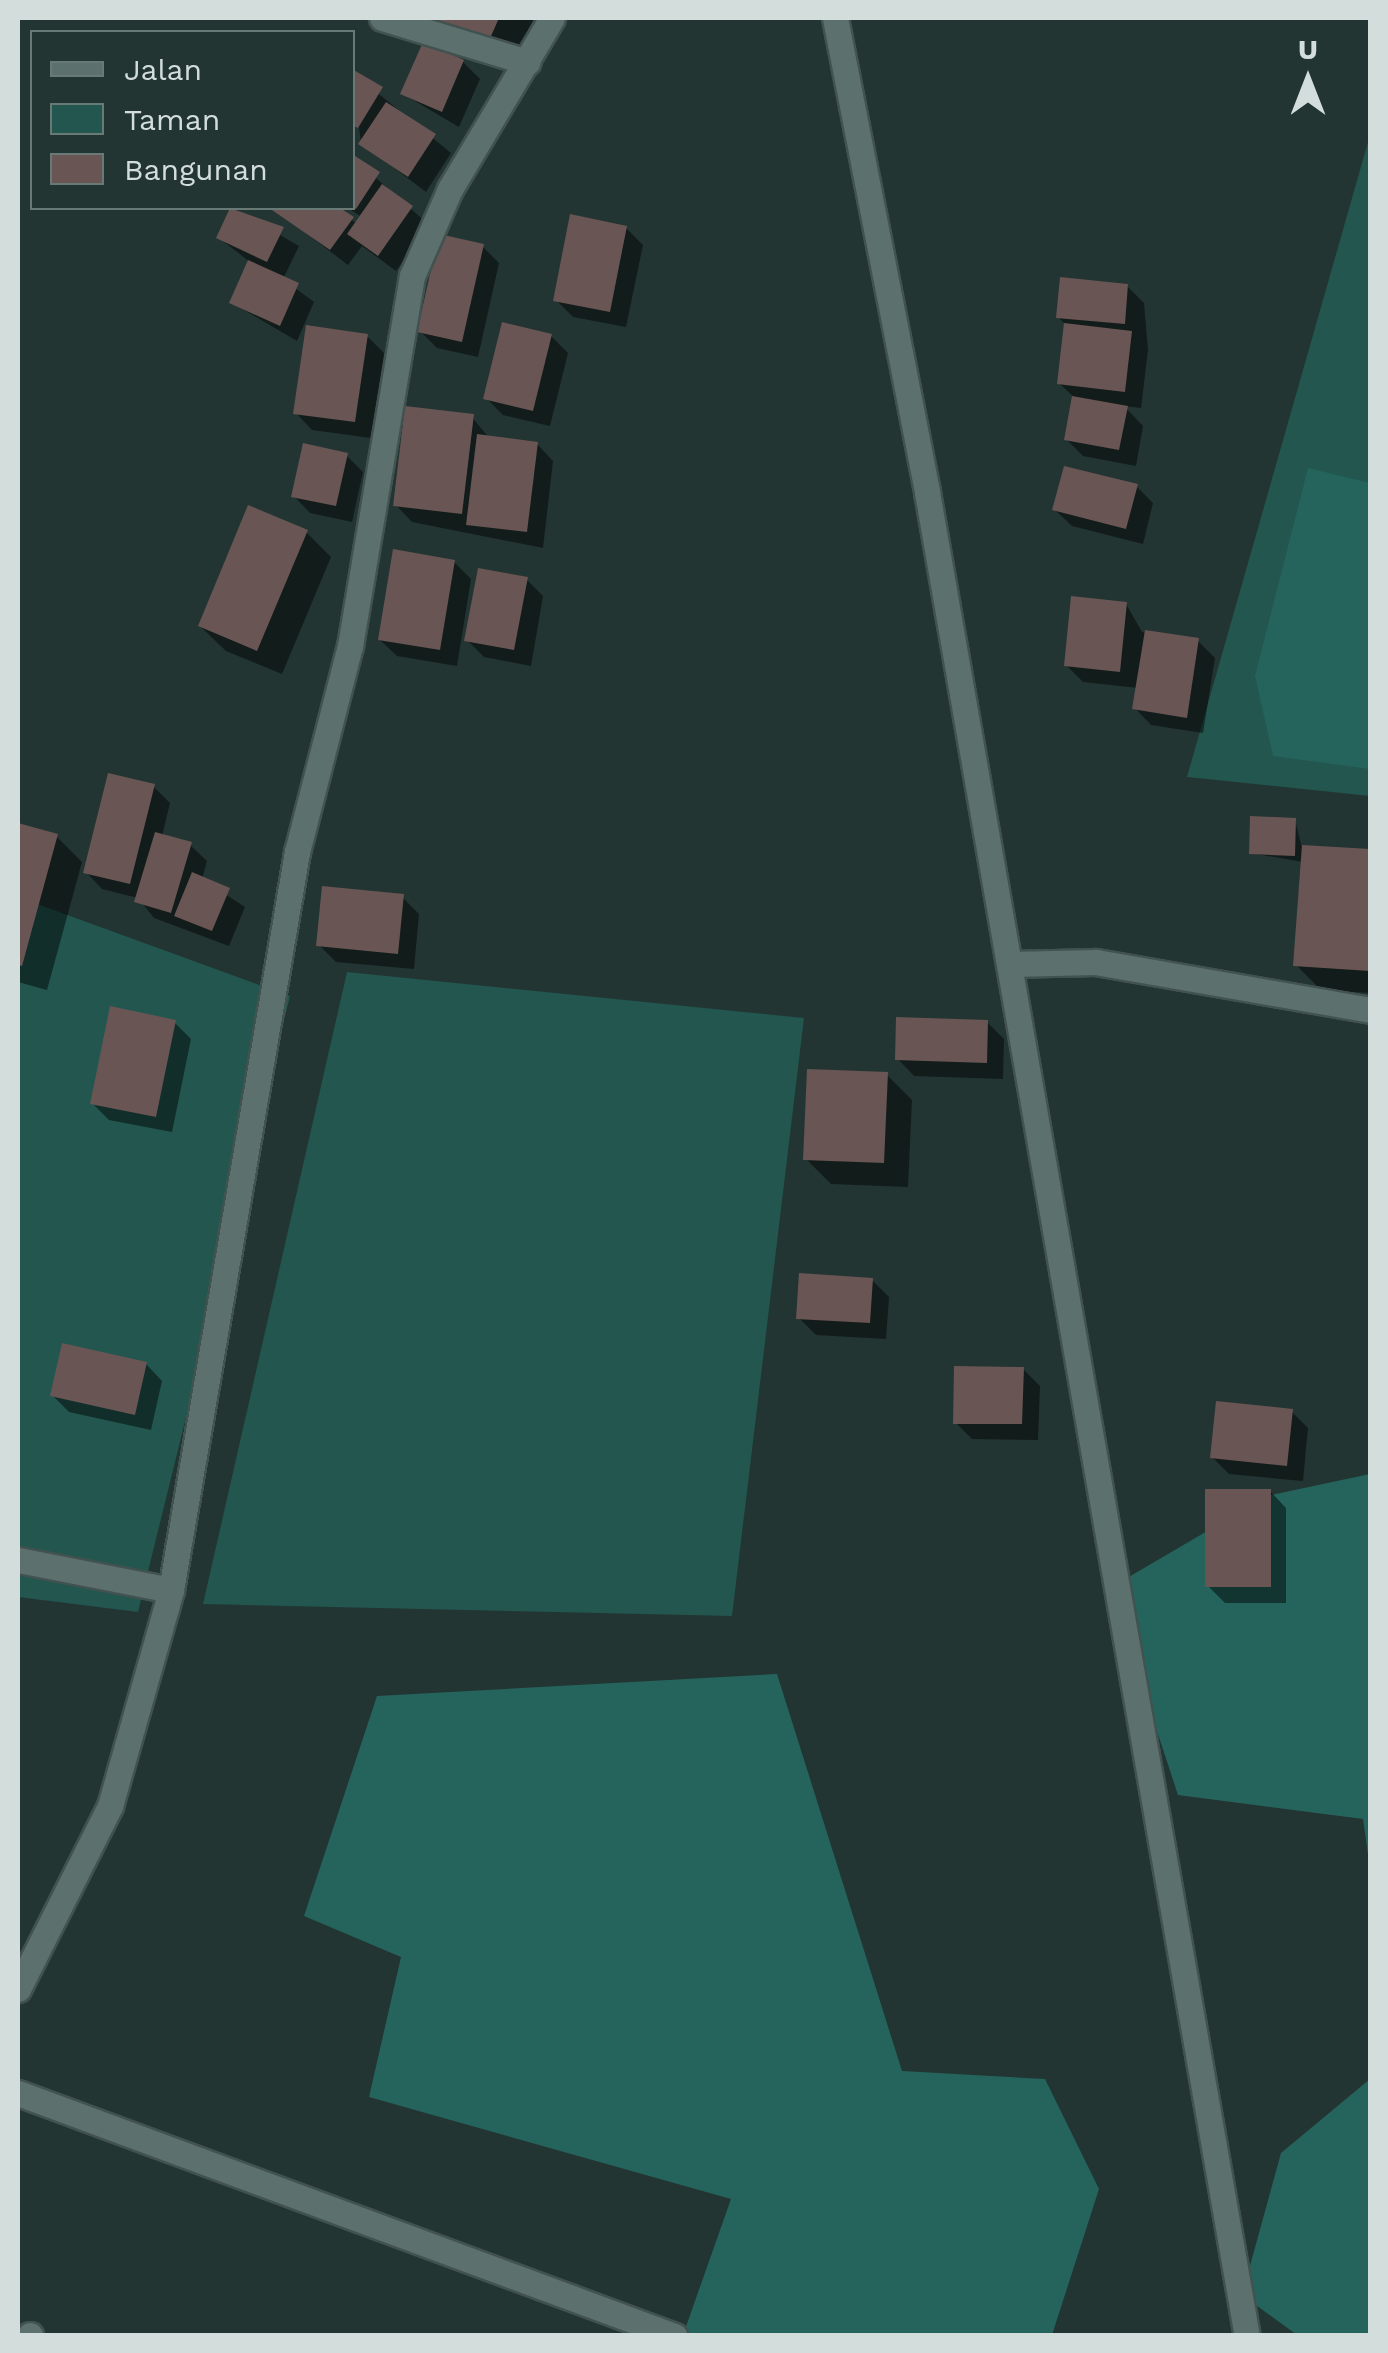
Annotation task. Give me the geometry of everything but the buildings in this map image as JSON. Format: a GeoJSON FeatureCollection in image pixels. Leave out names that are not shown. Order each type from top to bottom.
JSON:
{"type":"FeatureCollection","features":[{"type":"Feature","properties":{"kind":"street"},"geometry":{"type":"LineString","coordinates":[[382,18],[527,62]]}},
{"type":"Feature","properties":{"kind":"street"},"geometry":{"type":"LineString","coordinates":[[18,1989],[23,1955],[110,1806],[171,1590],[297,852],[350,646],[412,276],[450,189],[552,18]]}},
{"type":"Feature","properties":{"kind":"street"},"geometry":{"type":"LineString","coordinates":[[835,18],[1010,964],[1247,2336]]}},
{"type":"Feature","properties":{"kind":"street"},"geometry":{"type":"LineString","coordinates":[[1010,964],[1096,962],[1370,1010]]}},
{"type":"Feature","properties":{"kind":"street"},"geometry":{"type":"LineString","coordinates":[[18,1560],[171,1590]]}},
{"type":"Feature","properties":{"kind":"street"},"geometry":{"type":"LineString","coordinates":[[18,2093],[675,2336]]}},
{"type":"Feature","properties":{"kind":"green space"},"geometry":{"type":"Polygon","coordinates":[[[1370,135],[1370,796],[1187,777],[1370,135]]]}},
{"type":"Feature","properties":{"kind":"green space"},"geometry":{"type":"Polygon","coordinates":[[[1308,468],[1370,483],[1370,769],[1273,756],[1255,676],[1308,468]]]}},
{"type":"Feature","properties":{"kind":"green space"},"geometry":{"type":"Polygon","coordinates":[[[18,897],[290,996],[138,1612],[18,1597],[18,897]]]}},
{"type":"Feature","properties":{"kind":"green space"},"geometry":{"type":"Polygon","coordinates":[[[347,972],[804,1018],[732,1616],[203,1604],[347,972]]]}},
{"type":"Feature","properties":{"kind":"green space"},"geometry":{"type":"Polygon","coordinates":[[[1370,1474],[1370,1869],[1363,1819],[1178,1795],[1110,1588],[1267,1496],[1370,1474]]]}},
{"type":"Feature","properties":{"kind":"green space"},"geometry":{"type":"Polygon","coordinates":[[[777,1674],[902,2071],[1045,2079],[1099,2189],[1052,2335],[683,2335],[731,2199],[369,2097],[401,1957],[304,1916],[377,1696],[777,1674]]]}},
{"type":"Feature","properties":{"kind":"green space"},"geometry":{"type":"Polygon","coordinates":[[[1370,2079],[1370,2335],[1297,2335],[1242,2295],[1281,2153],[1370,2079]]]}}]}
